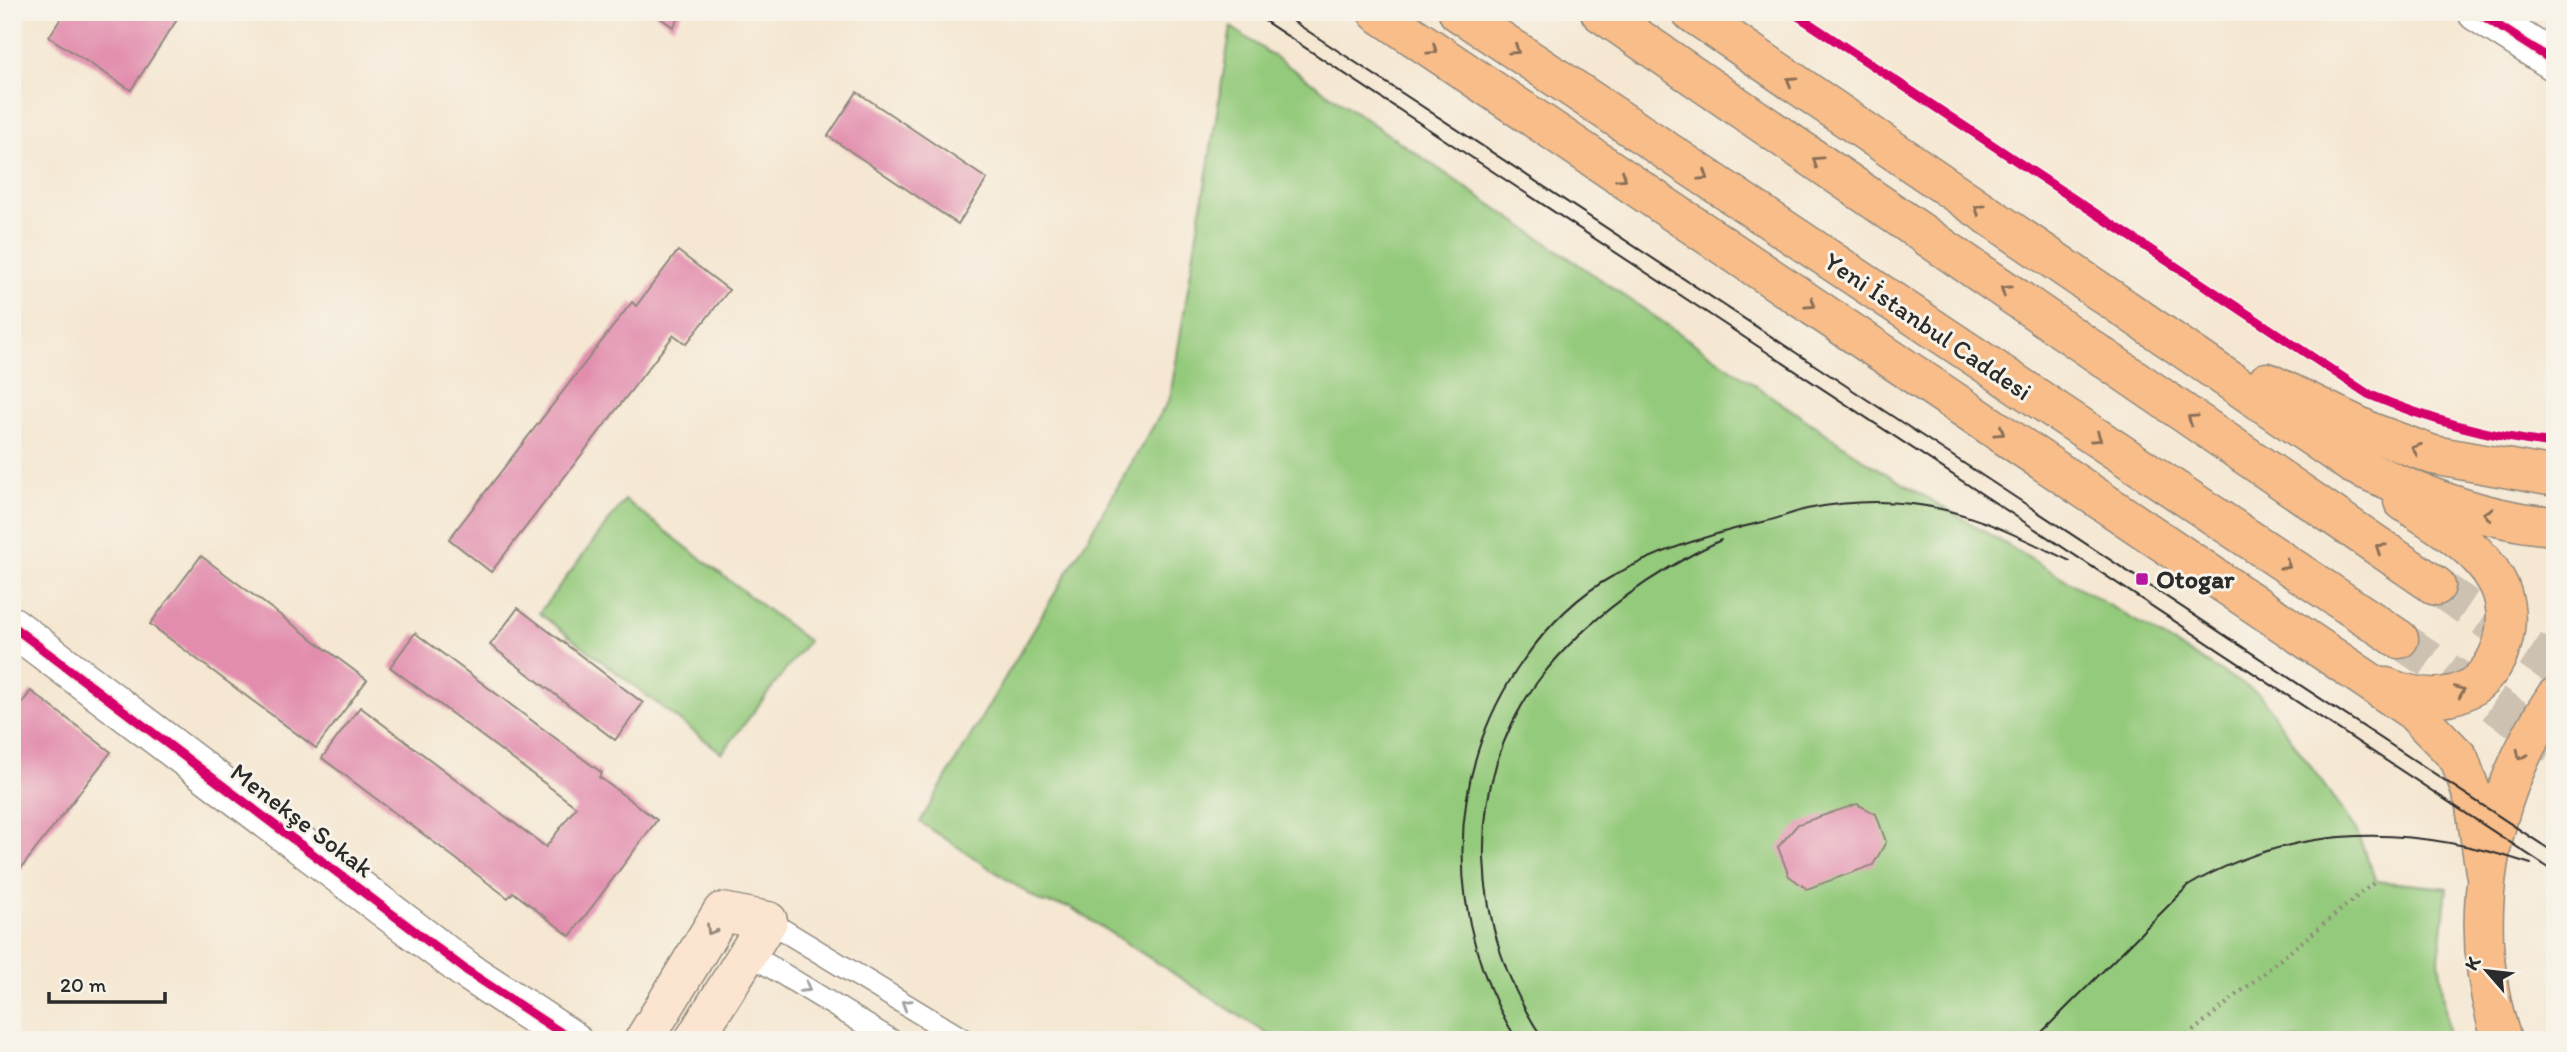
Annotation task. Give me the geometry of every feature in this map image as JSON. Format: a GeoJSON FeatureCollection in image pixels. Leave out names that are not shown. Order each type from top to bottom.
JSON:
{"type":"FeatureCollection","features":[{"type":"Feature","properties":{"kind":"highway"},"geometry":{"type":"LineString","coordinates":[[1377,12],[2413,710],[2459,758],[2474,800],[2486,872],[2485,934],[2490,995],[2502,1040]]}},
{"type":"Feature","properties":{"kind":"highway","name":"Yeni İstanbul Caddesi"},"geometry":{"type":"LineString","coordinates":[[1458,12],[2399,639]]}},
{"type":"Feature","properties":{"kind":"highway"},"geometry":{"type":"LineString","coordinates":[[1600,12],[2436,586]]}},
{"type":"Feature","properties":{"kind":"highway"},"geometry":{"type":"LineString","coordinates":[[1691,12],[2352,464],[2481,559],[2496,580],[2505,601],[2507,620],[2504,640],[2494,662],[2482,678],[2465,690],[2448,695],[2424,696],[2402,693],[2371,681]]}},
{"type":"Feature","properties":{"kind":"highway"},"geometry":{"type":"LineString","coordinates":[[2136,317],[2371,432],[2433,455],[2555,477]]}},
{"type":"Feature","properties":{"kind":"highway"},"geometry":{"type":"LineString","coordinates":[[2352,464],[2400,486],[2475,511],[2555,526]]}},
{"type":"Feature","properties":{"kind":"highway"},"geometry":{"type":"LineString","coordinates":[[2486,872],[2498,816],[2514,768],[2537,723],[2555,696]]}},
{"type":"Feature","properties":{"kind":"street"},"geometry":{"type":"LineString","coordinates":[[2477,12],[2555,62]]}},
{"type":"Feature","properties":{"kind":"street","name":"Menekşe Sokak"},"geometry":{"type":"LineString","coordinates":[[12,626],[466,970],[572,1040]]}},
{"type":"Feature","properties":{"kind":"street"},"geometry":{"type":"LineString","coordinates":[[644,1040],[722,912],[768,921],[694,1040]]}},
{"type":"Feature","properties":{"kind":"lane"},"geometry":{"type":"LineString","coordinates":[[768,921],[964,1040]]}},
{"type":"Feature","properties":{"kind":"lane"},"geometry":{"type":"LineString","coordinates":[[748,953],[891,1040]]}},
{"type":"Feature","properties":{"kind":"path"},"geometry":{"type":"LineString","coordinates":[[2182,1040],[2376,881]]}},
{"type":"Feature","properties":{"kind":"green space"},"geometry":{"type":"Polygon","coordinates":[[[1231,27],[1872,465],[2259,694],[2356,830],[2376,881],[2447,888],[2439,959],[2449,1040],[1277,1040],[1070,907],[1041,902],[920,822],[1170,398],[1231,27]]]}},
{"type":"Feature","properties":{"kind":"green space"},"geometry":{"type":"Polygon","coordinates":[[[625,500],[808,641],[722,753],[539,613],[625,500]]]}},
{"type":"Feature","properties":{"kind":"building"},"geometry":{"type":"Polygon","coordinates":[[[65,12],[182,12],[131,90],[49,37],[65,12]]]}},
{"type":"Feature","properties":{"kind":"building"},"geometry":{"type":"Polygon","coordinates":[[[652,12],[683,12],[673,27],[652,12]]]}},
{"type":"Feature","properties":{"kind":"building"},"geometry":{"type":"Polygon","coordinates":[[[857,92],[987,179],[958,224],[828,136],[857,92]]]}},
{"type":"Feature","properties":{"kind":"building"},"geometry":{"type":"Polygon","coordinates":[[[678,251],[729,290],[686,344],[674,335],[491,572],[449,539],[632,302],[636,306],[678,251]]]}},
{"type":"Feature","properties":{"kind":"building"},"geometry":{"type":"Polygon","coordinates":[[[201,556],[367,680],[316,748],[150,624],[201,556]]]}},
{"type":"Feature","properties":{"kind":"building"},"geometry":{"type":"Polygon","coordinates":[[[518,608],[643,703],[615,740],[490,645],[518,608]]]}},
{"type":"Feature","properties":{"kind":"building"},"geometry":{"type":"Polygon","coordinates":[[[415,633],[602,773],[599,777],[657,820],[570,936],[513,892],[508,898],[322,758],[360,707],[546,847],[576,807],[390,667],[415,633]]]}},
{"type":"Feature","properties":{"kind":"building"},"geometry":{"type":"Polygon","coordinates":[[[31,691],[111,752],[12,880],[12,716],[31,691]]]}},
{"type":"Feature","properties":{"kind":"building"},"geometry":{"type":"Polygon","coordinates":[[[1857,804],[1876,814],[1886,842],[1873,865],[1807,889],[1789,876],[1778,847],[1798,824],[1857,804]]]}},
{"type":"Feature","properties":{"kind":"tunnel"},"geometry":{"type":"LineString","coordinates":[[2436,586],[2555,666]]}},
{"type":"Feature","properties":{"kind":"tunnel"},"geometry":{"type":"LineString","coordinates":[[2399,639],[2555,745]]}},
{"type":"Feature","properties":{"kind":"tram line"},"geometry":{"type":"LineString","coordinates":[[1251,12],[2555,872]]}},
{"type":"Feature","properties":{"kind":"tram line"},"geometry":{"type":"LineString","coordinates":[[1279,12],[2555,853]]}},
{"type":"Feature","properties":{"kind":"tram line"},"geometry":{"type":"LineString","coordinates":[[1517,1040],[1493,995],[1476,948],[1466,899],[1462,849],[1466,800],[1478,752],[1496,706],[1531,649],[1574,603],[1613,576],[1668,550],[1802,510],[1846,503],[1899,503],[1954,512],[2013,534],[2070,561]]}},
{"type":"Feature","properties":{"kind":"tram line"},"geometry":{"type":"LineString","coordinates":[[1544,1040],[1519,998],[1501,953],[1489,906],[1484,858],[1486,810],[1496,763],[1515,719],[1541,677],[1579,635],[1623,598],[1671,566],[1721,540]]}},
{"type":"Feature","properties":{"kind":"tram line"},"geometry":{"type":"LineString","coordinates":[[2034,1040],[2188,886],[2230,865],[2272,850],[2314,840],[2357,836],[2400,837],[2444,842],[2531,864]]}},
{"type":"Feature","properties":{"kind":"cycle path"},"geometry":{"type":"LineString","coordinates":[[1792,12],[2368,394],[2459,426],[2506,437],[2555,444]]}},
{"type":"Feature","properties":{"kind":"cycle path"},"geometry":{"type":"LineString","coordinates":[[2477,12],[2555,62]]}},
{"type":"Feature","properties":{"kind":"cycle path"},"geometry":{"type":"LineString","coordinates":[[12,626],[466,970],[572,1040]]}},
{"type":"Feature","properties":{"kind":"place","name":"Otogar"},"geometry":{"type":"Point","coordinates":[2142,579]}}]}
